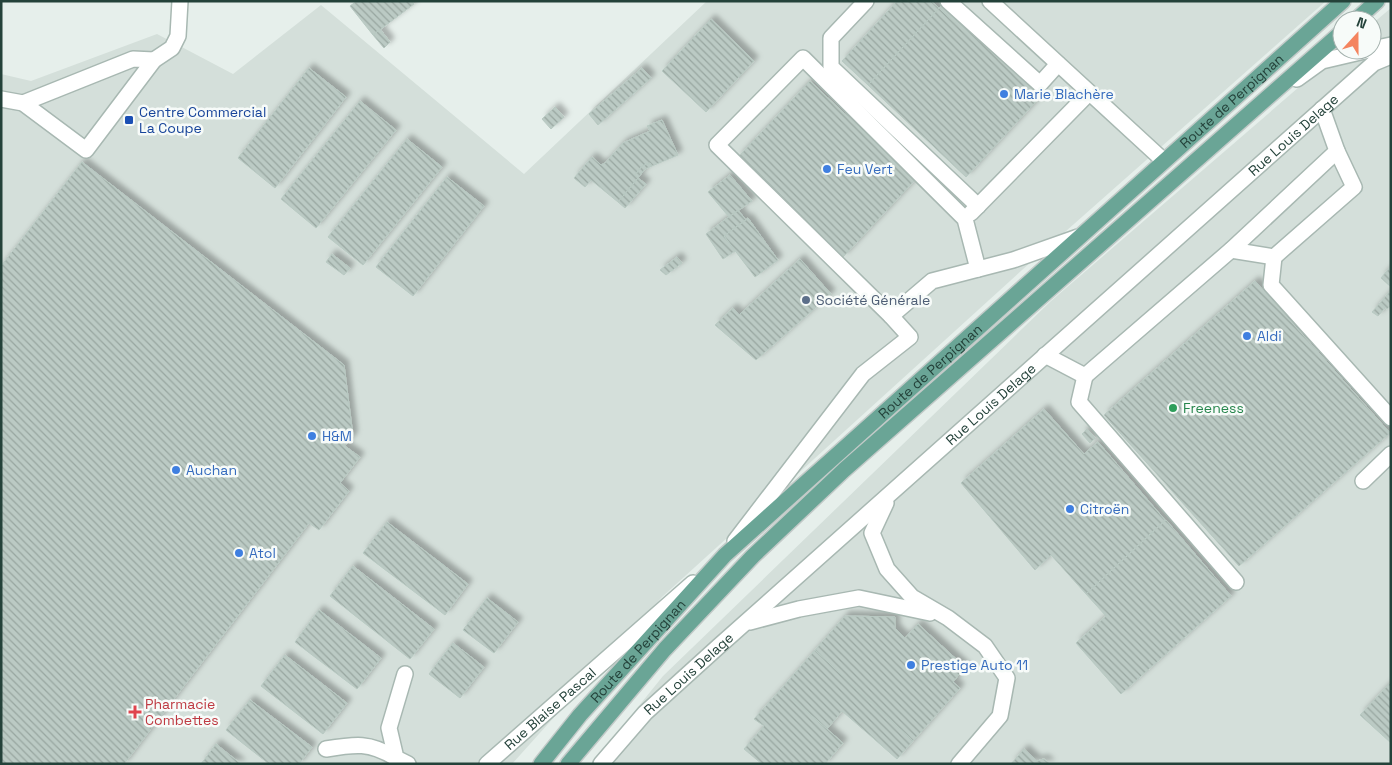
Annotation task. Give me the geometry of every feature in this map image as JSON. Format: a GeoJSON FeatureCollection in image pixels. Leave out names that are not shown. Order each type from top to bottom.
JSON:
{"type":"FeatureCollection","features":[{"type":"Feature","properties":{"kind":"main road","name":"Route de Perpignan"},"geometry":{"type":"LineString","coordinates":[[541,764],[580,715],[724,555],[1343,1]]}},
{"type":"Feature","properties":{"kind":"main road"},"geometry":{"type":"LineString","coordinates":[[1367,10],[1377,1]]}},
{"type":"Feature","properties":{"kind":"main road","name":"Route de Perpignan"},"geometry":{"type":"LineString","coordinates":[[568,764],[665,649],[753,556],[844,470],[1265,102],[1332,41]]}},
{"type":"Feature","properties":{"kind":"street"},"geometry":{"type":"LineString","coordinates":[[1,100],[23,104],[86,150],[154,60],[172,48],[178,36],[180,1]]}},
{"type":"Feature","properties":{"kind":"street"},"geometry":{"type":"LineString","coordinates":[[866,1],[831,38],[831,67],[978,206]]}},
{"type":"Feature","properties":{"kind":"street"},"geometry":{"type":"LineString","coordinates":[[948,1],[1040,84],[1058,64]]}},
{"type":"Feature","properties":{"kind":"street"},"geometry":{"type":"LineString","coordinates":[[990,1],[1164,161]]}},
{"type":"Feature","properties":{"kind":"street","name":"Rue Louis Delage"},"geometry":{"type":"LineString","coordinates":[[601,764],[645,713],[1374,63],[1391,56]]}},
{"type":"Feature","properties":{"kind":"street"},"geometry":{"type":"LineString","coordinates":[[978,269],[965,219],[803,58],[717,145],[892,316],[932,281],[978,269],[1078,237]]}},
{"type":"Feature","properties":{"kind":"street"},"geometry":{"type":"LineString","coordinates":[[23,104],[133,59],[154,60]]}},
{"type":"Feature","properties":{"kind":"street"},"geometry":{"type":"LineString","coordinates":[[1265,102],[1322,61],[1332,59]]}},
{"type":"Feature","properties":{"kind":"street"},"geometry":{"type":"LineString","coordinates":[[965,219],[1089,93]]}},
{"type":"Feature","properties":{"kind":"street"},"geometry":{"type":"LineString","coordinates":[[1322,109],[1337,151],[1354,187],[1274,257],[1271,285],[1391,418]]}},
{"type":"Feature","properties":{"kind":"street"},"geometry":{"type":"LineString","coordinates":[[1236,582],[1079,402],[1085,376],[1231,250],[1337,151]]}},
{"type":"Feature","properties":{"kind":"street"},"geometry":{"type":"LineString","coordinates":[[1231,250],[1274,257]]}},
{"type":"Feature","properties":{"kind":"street","name":"Rue Blaise Pascal"},"geometry":{"type":"LineString","coordinates":[[487,764],[724,555],[863,374],[910,337],[892,316]]}},
{"type":"Feature","properties":{"kind":"street"},"geometry":{"type":"LineString","coordinates":[[1045,355],[1085,376]]}},
{"type":"Feature","properties":{"kind":"street"},"geometry":{"type":"LineString","coordinates":[[1363,481],[1391,454]]}},
{"type":"Feature","properties":{"kind":"street"},"geometry":{"type":"LineString","coordinates":[[889,496],[872,533],[887,569],[912,597],[948,618],[985,646],[1007,678],[1000,716],[959,764]]}},
{"type":"Feature","properties":{"kind":"street"},"geometry":{"type":"LineString","coordinates":[[746,623],[799,609],[859,598],[948,618]]}},
{"type":"Feature","properties":{"kind":"street"},"geometry":{"type":"LineString","coordinates":[[400,762],[390,728],[405,674]]}},
{"type":"Feature","properties":{"kind":"street"},"geometry":{"type":"LineString","coordinates":[[326,749],[349,745],[378,747],[400,762]]}},
{"type":"Feature","properties":{"kind":"shaded area"},"geometry":{"type":"Polygon","coordinates":[[[707,1],[1326,1],[1022,270],[662,597],[512,764],[1,764],[1,74],[31,81],[157,34],[233,74],[321,5],[524,174],[707,1]]]}},
{"type":"Feature","properties":{"kind":"shaded area"},"geometry":{"type":"Polygon","coordinates":[[[1391,8],[1391,764],[592,764],[663,676],[1051,301],[1332,59],[1382,60],[1382,16],[1391,8]]]}},
{"type":"Feature","properties":{"kind":"building"},"geometry":{"type":"Polygon","coordinates":[[[357,1],[412,1],[414,4],[373,35],[350,6],[357,1]]]}},
{"type":"Feature","properties":{"kind":"building"},"geometry":{"type":"Polygon","coordinates":[[[897,1],[931,1],[939,8],[868,85],[842,61],[897,1]]]}},
{"type":"Feature","properties":{"kind":"building"},"geometry":{"type":"Polygon","coordinates":[[[944,3],[960,18],[955,23],[939,8],[944,3]]]}},
{"type":"Feature","properties":{"kind":"building"},"geometry":{"type":"Polygon","coordinates":[[[939,8],[955,23],[960,18],[1042,95],[966,177],[868,85],[939,8]]]}},
{"type":"Feature","properties":{"kind":"building"},"geometry":{"type":"Polygon","coordinates":[[[711,19],[754,61],[706,112],[662,71],[711,19]]]}},
{"type":"Feature","properties":{"kind":"building"},"geometry":{"type":"Polygon","coordinates":[[[380,29],[390,42],[384,48],[373,35],[380,29]]]}},
{"type":"Feature","properties":{"kind":"building"},"geometry":{"type":"Polygon","coordinates":[[[309,68],[346,97],[275,188],[238,158],[309,68]]]}},
{"type":"Feature","properties":{"kind":"building"},"geometry":{"type":"Polygon","coordinates":[[[642,68],[651,78],[598,125],[589,114],[642,68]]]}},
{"type":"Feature","properties":{"kind":"building","name":"Feu Vert"},"geometry":{"type":"Polygon","coordinates":[[[810,81],[915,180],[843,257],[738,157],[810,81]]]}},
{"type":"Feature","properties":{"kind":"building"},"geometry":{"type":"Polygon","coordinates":[[[360,101],[396,130],[316,228],[281,199],[360,101]]]}},
{"type":"Feature","properties":{"kind":"building"},"geometry":{"type":"Polygon","coordinates":[[[555,107],[564,117],[551,129],[542,119],[555,107]]]}},
{"type":"Feature","properties":{"kind":"building"},"geometry":{"type":"Polygon","coordinates":[[[662,120],[678,155],[652,166],[650,163],[642,166],[635,175],[638,178],[618,202],[591,180],[585,187],[574,178],[592,157],[601,165],[605,163],[623,143],[650,131],[647,126],[662,120]]]}},
{"type":"Feature","properties":{"kind":"building"},"geometry":{"type":"Polygon","coordinates":[[[407,139],[442,167],[363,265],[328,237],[407,139]]]}},
{"type":"Feature","properties":{"kind":"building","name":"Auchan"},"geometry":{"type":"Polygon","coordinates":[[[82,162],[344,365],[353,436],[345,446],[360,457],[340,483],[349,491],[319,530],[309,523],[124,764],[1,764],[1,266],[82,162]]]}},
{"type":"Feature","properties":{"kind":"building"},"geometry":{"type":"Polygon","coordinates":[[[650,163],[652,166],[645,169],[638,178],[635,175],[642,166],[650,163]]]}},
{"type":"Feature","properties":{"kind":"building"},"geometry":{"type":"Polygon","coordinates":[[[730,175],[752,201],[729,217],[708,192],[730,175]]]}},
{"type":"Feature","properties":{"kind":"building"},"geometry":{"type":"Polygon","coordinates":[[[447,177],[484,206],[413,296],[376,267],[447,177]]]}},
{"type":"Feature","properties":{"kind":"building"},"geometry":{"type":"Polygon","coordinates":[[[638,178],[646,184],[625,208],[618,202],[638,178]]]}},
{"type":"Feature","properties":{"kind":"building"},"geometry":{"type":"Polygon","coordinates":[[[738,210],[746,220],[724,236],[735,251],[723,259],[706,234],[738,210]]]}},
{"type":"Feature","properties":{"kind":"building"},"geometry":{"type":"Polygon","coordinates":[[[748,218],[778,260],[755,277],[724,236],[748,218]]]}},
{"type":"Feature","properties":{"kind":"building"},"geometry":{"type":"Polygon","coordinates":[[[332,254],[350,268],[344,275],[326,262],[332,254]]]}},
{"type":"Feature","properties":{"kind":"building"},"geometry":{"type":"Polygon","coordinates":[[[677,257],[682,263],[666,275],[660,270],[677,257]]]}},
{"type":"Feature","properties":{"kind":"building"},"geometry":{"type":"Polygon","coordinates":[[[800,259],[831,294],[756,360],[715,325],[733,308],[739,315],[800,259]]]}},
{"type":"Feature","properties":{"kind":"building"},"geometry":{"type":"Polygon","coordinates":[[[1391,266],[1391,287],[1381,278],[1391,266]]]}},
{"type":"Feature","properties":{"kind":"building"},"geometry":{"type":"Polygon","coordinates":[[[1255,281],[1390,433],[1239,566],[1104,415],[1255,281]]]}},
{"type":"Feature","properties":{"kind":"building"},"geometry":{"type":"Polygon","coordinates":[[[1391,290],[1391,305],[1387,309],[1380,303],[1391,290]]]}},
{"type":"Feature","properties":{"kind":"building"},"geometry":{"type":"Polygon","coordinates":[[[1380,303],[1385,308],[1378,316],[1372,312],[1380,303]]]}},
{"type":"Feature","properties":{"kind":"building","name":"Citroën"},"geometry":{"type":"Polygon","coordinates":[[[1044,409],[1084,454],[1098,442],[1165,520],[1086,594],[1051,555],[1035,570],[961,483],[1044,409]]]}},
{"type":"Feature","properties":{"kind":"building"},"geometry":{"type":"Polygon","coordinates":[[[1087,429],[1095,438],[1090,443],[1082,434],[1087,429]]]}},
{"type":"Feature","properties":{"kind":"building"},"geometry":{"type":"Polygon","coordinates":[[[1166,520],[1231,596],[1121,694],[1076,643],[1106,616],[1086,594],[1166,520]]]}},
{"type":"Feature","properties":{"kind":"building"},"geometry":{"type":"Polygon","coordinates":[[[387,522],[468,584],[445,615],[363,553],[387,522]]]}},
{"type":"Feature","properties":{"kind":"building"},"geometry":{"type":"Polygon","coordinates":[[[353,566],[434,629],[410,659],[330,596],[353,566]]]}},
{"type":"Feature","properties":{"kind":"building"},"geometry":{"type":"Polygon","coordinates":[[[487,598],[518,622],[494,653],[463,630],[487,598]]]}},
{"type":"Feature","properties":{"kind":"building"},"geometry":{"type":"Polygon","coordinates":[[[319,610],[381,658],[357,689],[295,642],[319,610]]]}},
{"type":"Feature","properties":{"kind":"building"},"geometry":{"type":"Polygon","coordinates":[[[845,616],[895,617],[895,628],[905,638],[918,624],[965,667],[953,682],[960,688],[913,741],[815,650],[845,616]]]}},
{"type":"Feature","properties":{"kind":"building"},"geometry":{"type":"Polygon","coordinates":[[[453,643],[484,667],[460,698],[429,674],[453,643]]]}},
{"type":"Feature","properties":{"kind":"building"},"geometry":{"type":"Polygon","coordinates":[[[815,650],[913,741],[897,759],[842,711],[827,729],[781,689],[815,650]]]}},
{"type":"Feature","properties":{"kind":"building"},"geometry":{"type":"Polygon","coordinates":[[[285,655],[347,703],[323,734],[261,686],[285,655]]]}},
{"type":"Feature","properties":{"kind":"building"},"geometry":{"type":"Polygon","coordinates":[[[1391,682],[1391,743],[1360,715],[1391,682]]]}},
{"type":"Feature","properties":{"kind":"building"},"geometry":{"type":"Polygon","coordinates":[[[781,689],[843,743],[825,764],[762,764],[744,749],[764,726],[754,719],[781,689]]]}},
{"type":"Feature","properties":{"kind":"building"},"geometry":{"type":"Polygon","coordinates":[[[250,700],[312,747],[299,764],[269,764],[226,730],[250,700]]]}},
{"type":"Feature","properties":{"kind":"building"},"geometry":{"type":"Polygon","coordinates":[[[216,744],[241,764],[201,764],[216,744]]]}},
{"type":"Feature","properties":{"kind":"building"},"geometry":{"type":"Polygon","coordinates":[[[1024,749],[1037,761],[1044,759],[1050,764],[1011,764],[1024,749]]]}},
{"type":"Feature","properties":{"kind":"place","name":"Marie Blachère"},"geometry":{"type":"Point","coordinates":[1004,94]}},
{"type":"Feature","properties":{"kind":"place","name":"Centre Commercial La Coupe"},"geometry":{"type":"Point","coordinates":[129,120]}},
{"type":"Feature","properties":{"kind":"place","name":"Feu Vert"},"geometry":{"type":"Point","coordinates":[827,169]}},
{"type":"Feature","properties":{"kind":"place","name":"Société Générale"},"geometry":{"type":"Point","coordinates":[806,300]}},
{"type":"Feature","properties":{"kind":"place","name":"Aldi"},"geometry":{"type":"Point","coordinates":[1247,336]}},
{"type":"Feature","properties":{"kind":"place","name":"Freeness"},"geometry":{"type":"Point","coordinates":[1173,408]}},
{"type":"Feature","properties":{"kind":"place","name":"H&M"},"geometry":{"type":"Point","coordinates":[312,436]}},
{"type":"Feature","properties":{"kind":"place","name":"Auchan"},"geometry":{"type":"Point","coordinates":[176,470]}},
{"type":"Feature","properties":{"kind":"place","name":"Citroën"},"geometry":{"type":"Point","coordinates":[1070,509]}},
{"type":"Feature","properties":{"kind":"place","name":"Atol"},"geometry":{"type":"Point","coordinates":[239,553]}},
{"type":"Feature","properties":{"kind":"place","name":"Prestige Auto 11"},"geometry":{"type":"Point","coordinates":[911,665]}},
{"type":"Feature","properties":{"kind":"place","name":"Pharmacie Combettes"},"geometry":{"type":"Point","coordinates":[135,712]}}]}
